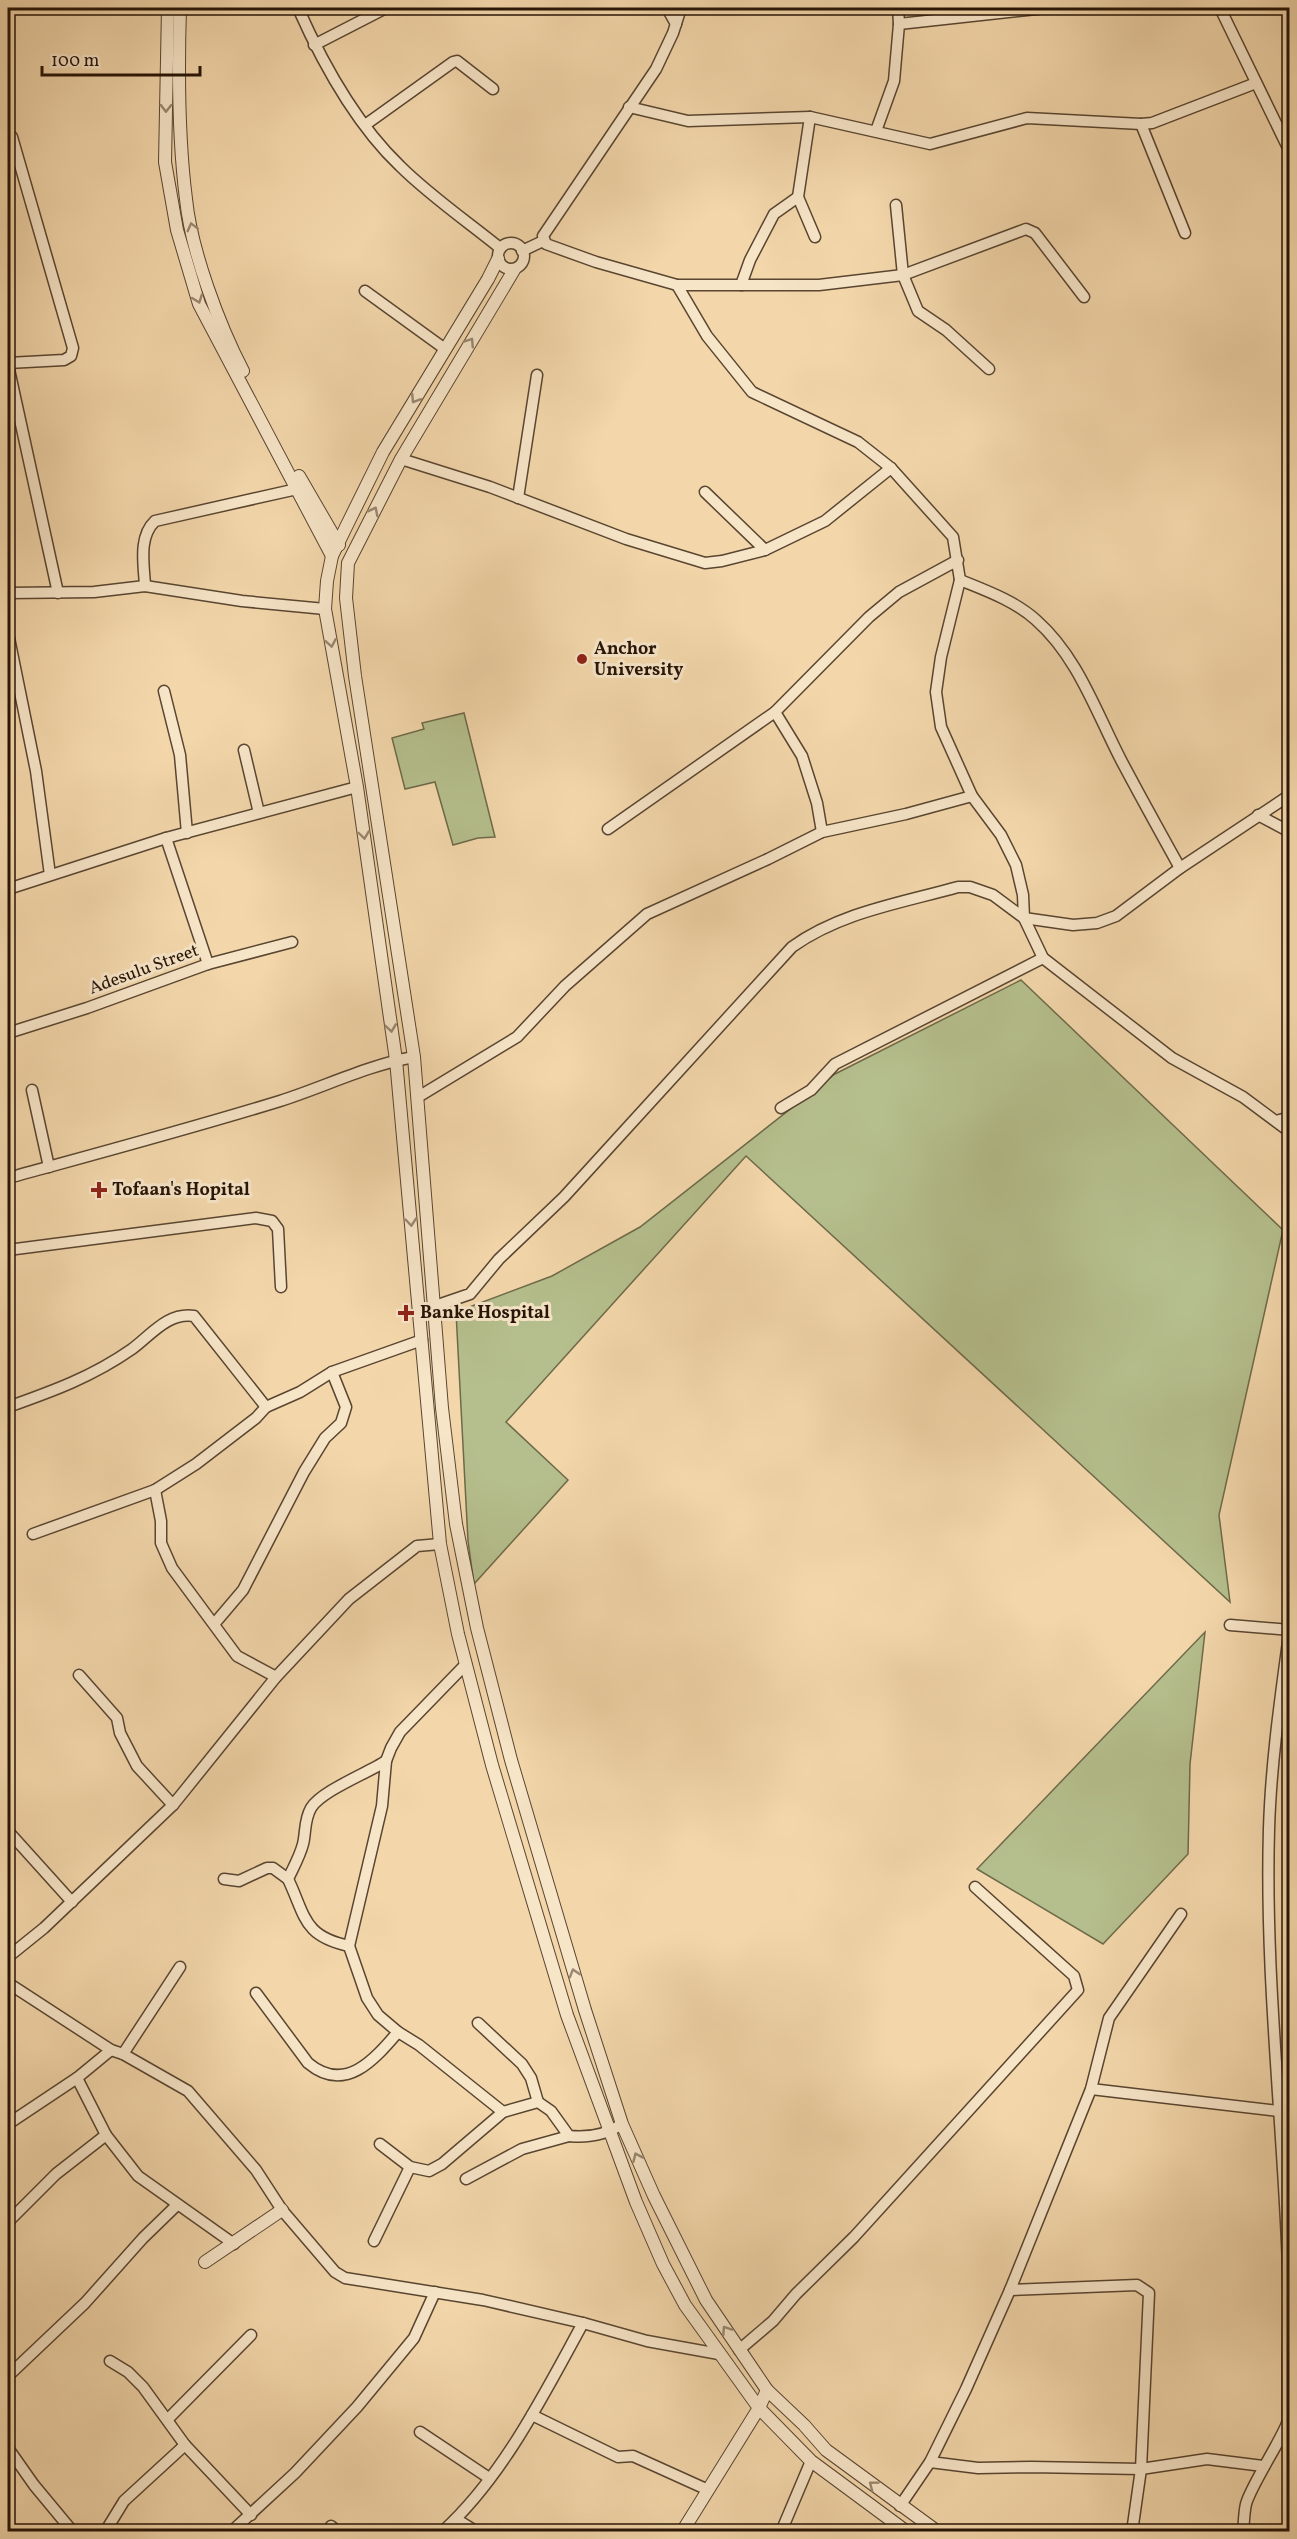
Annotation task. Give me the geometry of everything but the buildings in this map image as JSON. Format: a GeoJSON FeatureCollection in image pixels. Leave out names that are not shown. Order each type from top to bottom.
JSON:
{"type":"FeatureCollection","features":[{"type":"Feature","properties":{"kind":"street"},"geometry":{"type":"LineString","coordinates":[[168,8],[165,162],[177,230],[199,304],[297,489],[335,551]]}},
{"type":"Feature","properties":{"kind":"street"},"geometry":{"type":"LineString","coordinates":[[180,8],[178,59],[186,200],[211,297],[240,366],[335,551]]}},
{"type":"Feature","properties":{"kind":"street"},"geometry":{"type":"LineString","coordinates":[[298,8],[314,45],[365,125],[399,166],[499,253],[503,266],[514,270]]}},
{"type":"Feature","properties":{"kind":"street"},"geometry":{"type":"LineString","coordinates":[[314,45],[386,8]]}},
{"type":"Feature","properties":{"kind":"street"},"geometry":{"type":"LineString","coordinates":[[667,8],[676,24]]}},
{"type":"Feature","properties":{"kind":"street"},"geometry":{"type":"LineString","coordinates":[[543,241],[543,236],[656,69],[681,8]]}},
{"type":"Feature","properties":{"kind":"street"},"geometry":{"type":"LineString","coordinates":[[876,131],[894,81],[899,24],[898,8]]}},
{"type":"Feature","properties":{"kind":"street"},"geometry":{"type":"LineString","coordinates":[[899,24],[1047,8]]}},
{"type":"Feature","properties":{"kind":"street"},"geometry":{"type":"LineString","coordinates":[[1220,8],[1290,152]]}},
{"type":"Feature","properties":{"kind":"street"},"geometry":{"type":"LineString","coordinates":[[365,125],[453,62],[458,61],[493,89]]}},
{"type":"Feature","properties":{"kind":"street"},"geometry":{"type":"LineString","coordinates":[[629,107],[688,121],[810,117],[930,144],[1027,118],[1141,124],[1206,103],[1256,83]]}},
{"type":"Feature","properties":{"kind":"street"},"geometry":{"type":"LineString","coordinates":[[810,117],[798,197],[815,237]]}},
{"type":"Feature","properties":{"kind":"street"},"geometry":{"type":"LineString","coordinates":[[1141,124],[1185,233]]}},
{"type":"Feature","properties":{"kind":"street"},"geometry":{"type":"LineString","coordinates":[[12,137],[73,348],[71,356],[64,360],[8,364],[58,593]]}},
{"type":"Feature","properties":{"kind":"street"},"geometry":{"type":"LineString","coordinates":[[741,285],[750,260],[774,214],[798,197]]}},
{"type":"Feature","properties":{"kind":"street"},"geometry":{"type":"LineString","coordinates":[[896,205],[903,274],[918,311],[946,330],[989,369]]}},
{"type":"Feature","properties":{"kind":"street"},"geometry":{"type":"LineString","coordinates":[[543,241],[558,249],[596,262],[677,285],[819,285],[903,274],[1026,229],[1035,232],[1084,297]]}},
{"type":"Feature","properties":{"kind":"street"},"geometry":{"type":"LineString","coordinates":[[522,250],[543,241]]}},
{"type":"Feature","properties":{"kind":"street"},"geometry":{"type":"LineString","coordinates":[[522,250],[512,243],[499,253],[488,279],[382,452],[335,551],[327,581],[325,609],[357,787],[396,1060],[440,1544],[466,1664],[495,1775],[567,2016],[609,2133],[663,2264],[685,2305],[759,2408],[811,2461],[907,2532]]}},
{"type":"Feature","properties":{"kind":"street"},"geometry":{"type":"LineString","coordinates":[[522,250],[521,263],[514,270],[401,459],[348,563],[346,598],[362,723],[414,1057],[442,1408],[456,1524],[477,1628],[517,1782],[585,2010],[622,2124],[654,2196],[702,2291],[767,2390],[804,2425],[826,2450],[938,2532]]}},
{"type":"Feature","properties":{"kind":"street"},"geometry":{"type":"LineString","coordinates":[[677,285],[706,336],[752,392],[858,442],[891,468],[953,537],[960,580],[941,657],[936,692],[941,727],[972,796],[1001,835],[1016,865],[1023,895],[1024,918],[1043,958],[1172,1058],[1243,1097],[1290,1132]]}},
{"type":"Feature","properties":{"kind":"street"},"geometry":{"type":"LineString","coordinates":[[365,291],[445,349]]}},
{"type":"Feature","properties":{"kind":"street"},"geometry":{"type":"LineString","coordinates":[[518,498],[537,375]]}},
{"type":"Feature","properties":{"kind":"street"},"geometry":{"type":"LineString","coordinates":[[401,459],[518,498],[626,539],[696,562],[714,563],[765,550],[825,521],[891,468]]}},
{"type":"Feature","properties":{"kind":"street"},"geometry":{"type":"LineString","coordinates":[[145,586],[143,549],[148,528],[155,521],[297,489]]}},
{"type":"Feature","properties":{"kind":"street"},"geometry":{"type":"LineString","coordinates":[[705,492],[765,550]]}},
{"type":"Feature","properties":{"kind":"street"},"geometry":{"type":"LineString","coordinates":[[608,829],[775,712],[869,617],[899,592],[958,560]]}},
{"type":"Feature","properties":{"kind":"street"},"geometry":{"type":"LineString","coordinates":[[960,580],[1007,600],[1036,620],[1060,645],[1078,673],[1121,760],[1180,868]]}},
{"type":"Feature","properties":{"kind":"street"},"geometry":{"type":"LineString","coordinates":[[8,593],[94,592],[145,586],[242,601],[325,609]]}},
{"type":"Feature","properties":{"kind":"street"},"geometry":{"type":"LineString","coordinates":[[8,633],[36,771],[50,875]]}},
{"type":"Feature","properties":{"kind":"street"},"geometry":{"type":"LineString","coordinates":[[164,691],[180,755],[187,833]]}},
{"type":"Feature","properties":{"kind":"street"},"geometry":{"type":"LineString","coordinates":[[775,712],[802,756],[817,803],[822,832]]}},
{"type":"Feature","properties":{"kind":"street"},"geometry":{"type":"LineString","coordinates":[[244,750],[259,813]]}},
{"type":"Feature","properties":{"kind":"street"},"geometry":{"type":"LineString","coordinates":[[8,889],[166,838],[357,787]]}},
{"type":"Feature","properties":{"kind":"street"},"geometry":{"type":"LineString","coordinates":[[435,1306],[470,1294],[499,1258],[564,1197],[792,947],[806,938],[854,915],[969,887],[993,895],[1024,918],[1073,925],[1097,923],[1116,916],[1180,868],[1290,795]]}},
{"type":"Feature","properties":{"kind":"street"},"geometry":{"type":"LineString","coordinates":[[418,1097],[517,1037],[565,986],[647,914],[822,832],[906,814],[972,796]]}},
{"type":"Feature","properties":{"kind":"street"},"geometry":{"type":"LineString","coordinates":[[1258,815],[1290,832]]}},
{"type":"Feature","properties":{"kind":"street"},"geometry":{"type":"LineString","coordinates":[[166,838],[208,964]]}},
{"type":"Feature","properties":{"kind":"street","name":"Adesulu Street"},"geometry":{"type":"LineString","coordinates":[[8,1033],[87,1008],[208,964],[292,942]]}},
{"type":"Feature","properties":{"kind":"street"},"geometry":{"type":"LineString","coordinates":[[781,1108],[811,1090],[835,1064],[1043,958]]}},
{"type":"Feature","properties":{"kind":"street"},"geometry":{"type":"LineString","coordinates":[[8,1178],[182,1131],[295,1096],[396,1060],[414,1057]]}},
{"type":"Feature","properties":{"kind":"street"},"geometry":{"type":"LineString","coordinates":[[32,1090],[49,1167]]}},
{"type":"Feature","properties":{"kind":"street"},"geometry":{"type":"LineString","coordinates":[[1276,1121],[1290,1117]]}},
{"type":"Feature","properties":{"kind":"street"},"geometry":{"type":"LineString","coordinates":[[8,1250],[256,1218],[272,1221],[278,1229],[281,1287]]}},
{"type":"Feature","properties":{"kind":"street"},"geometry":{"type":"LineString","coordinates":[[8,1407],[89,1376],[132,1349],[170,1319],[183,1314],[194,1316],[266,1407]]}},
{"type":"Feature","properties":{"kind":"street"},"geometry":{"type":"LineString","coordinates":[[33,1534],[155,1490],[196,1464],[256,1418],[266,1407],[300,1392],[332,1372],[422,1340]]}},
{"type":"Feature","properties":{"kind":"street"},"geometry":{"type":"LineString","coordinates":[[215,1623],[243,1590],[304,1472],[325,1438],[341,1423],[345,1407],[332,1372]]}},
{"type":"Feature","properties":{"kind":"street"},"geometry":{"type":"LineString","coordinates":[[155,1490],[161,1521],[161,1544],[171,1568],[215,1623],[237,1656],[276,1677]]}},
{"type":"Feature","properties":{"kind":"street"},"geometry":{"type":"LineString","coordinates":[[8,1957],[72,1902],[173,1804],[276,1677],[349,1599],[417,1546],[440,1544]]}},
{"type":"Feature","properties":{"kind":"street"},"geometry":{"type":"LineString","coordinates":[[1230,1625],[1289,1629],[1271,1774],[1269,1830],[1269,1911],[1289,2302],[1286,2402],[1289,2421],[1263,2466],[1246,2504],[1243,2532]]}},
{"type":"Feature","properties":{"kind":"street"},"geometry":{"type":"LineString","coordinates":[[466,1664],[400,1732],[386,1761],[382,1806],[349,1946],[367,1998],[378,2015],[502,2112]]}},
{"type":"Feature","properties":{"kind":"street"},"geometry":{"type":"LineString","coordinates":[[79,1675],[117,1718],[120,1733],[137,1766],[173,1804]]}},
{"type":"Feature","properties":{"kind":"street"},"geometry":{"type":"LineString","coordinates":[[288,1879],[302,1845],[306,1821],[312,1806],[340,1786],[365,1775],[386,1761]]}},
{"type":"Feature","properties":{"kind":"street"},"geometry":{"type":"LineString","coordinates":[[8,1831],[72,1902]]}},
{"type":"Feature","properties":{"kind":"street"},"geometry":{"type":"LineString","coordinates":[[224,1879],[239,1881],[267,1868],[273,1868],[288,1879],[311,1930],[331,1942],[349,1946]]}},
{"type":"Feature","properties":{"kind":"street"},"geometry":{"type":"LineString","coordinates":[[739,2350],[773,2321],[796,2294],[854,2237],[1078,1990],[1074,1976],[975,1887]]}},
{"type":"Feature","properties":{"kind":"street"},"geometry":{"type":"LineString","coordinates":[[900,2506],[930,2462],[966,2389],[1010,2290],[1091,2089],[1109,2018],[1181,1914]]}},
{"type":"Feature","properties":{"kind":"street"},"geometry":{"type":"LineString","coordinates":[[123,2054],[180,1967]]}},
{"type":"Feature","properties":{"kind":"street"},"geometry":{"type":"LineString","coordinates":[[8,1984],[111,2050],[123,2054],[188,2091],[256,2170],[282,2210],[335,2272],[345,2278],[435,2292],[583,2323],[647,2341],[719,2354]]}},
{"type":"Feature","properties":{"kind":"street"},"geometry":{"type":"LineString","coordinates":[[256,1992],[308,2063],[316,2070],[327,2074],[349,2075],[374,2060],[398,2032]]}},
{"type":"Feature","properties":{"kind":"street"},"geometry":{"type":"LineString","coordinates":[[478,2023],[522,2064],[531,2078],[538,2102],[552,2111],[569,2136]]}},
{"type":"Feature","properties":{"kind":"street"},"geometry":{"type":"LineString","coordinates":[[8,2124],[77,2078],[111,2050]]}},
{"type":"Feature","properties":{"kind":"street"},"geometry":{"type":"LineString","coordinates":[[77,2078],[106,2135],[138,2176],[234,2244]]}},
{"type":"Feature","properties":{"kind":"street"},"geometry":{"type":"LineString","coordinates":[[1091,2089],[1279,2111]]}},
{"type":"Feature","properties":{"kind":"street"},"geometry":{"type":"LineString","coordinates":[[380,2144],[410,2167],[429,2171],[442,2164],[502,2112],[538,2102]]}},
{"type":"Feature","properties":{"kind":"street"},"geometry":{"type":"LineString","coordinates":[[466,2179],[522,2149],[569,2136],[580,2137],[609,2133],[622,2124]]}},
{"type":"Feature","properties":{"kind":"street"},"geometry":{"type":"LineString","coordinates":[[8,2222],[56,2174],[106,2135]]}},
{"type":"Feature","properties":{"kind":"street"},"geometry":{"type":"LineString","coordinates":[[374,2241],[410,2167]]}},
{"type":"Feature","properties":{"kind":"street"},"geometry":{"type":"LineString","coordinates":[[8,2376],[85,2303],[143,2238],[177,2205]]}},
{"type":"Feature","properties":{"kind":"street"},"geometry":{"type":"LineString","coordinates":[[206,2262],[282,2210]]}},
{"type":"Feature","properties":{"kind":"street"},"geometry":{"type":"LineString","coordinates":[[1010,2290],[1137,2286],[1149,2293],[1140,2469],[1132,2532]]}},
{"type":"Feature","properties":{"kind":"street"},"geometry":{"type":"LineString","coordinates":[[231,2532],[295,2473],[349,2415],[414,2338],[435,2292]]}},
{"type":"Feature","properties":{"kind":"street"},"geometry":{"type":"LineString","coordinates":[[442,2532],[456,2519],[489,2478],[532,2415],[583,2323]]}},
{"type":"Feature","properties":{"kind":"street"},"geometry":{"type":"LineString","coordinates":[[168,2419],[251,2335]]}},
{"type":"Feature","properties":{"kind":"street"},"geometry":{"type":"LineString","coordinates":[[110,2361],[128,2372],[143,2387],[185,2445],[251,2515]]}},
{"type":"Feature","properties":{"kind":"street"},"geometry":{"type":"LineString","coordinates":[[682,2532],[706,2489],[759,2408],[767,2390]]}},
{"type":"Feature","properties":{"kind":"street"},"geometry":{"type":"LineString","coordinates":[[532,2415],[618,2457],[633,2457],[706,2489]]}},
{"type":"Feature","properties":{"kind":"street"},"geometry":{"type":"LineString","coordinates":[[420,2432],[489,2478]]}},
{"type":"Feature","properties":{"kind":"street"},"geometry":{"type":"LineString","coordinates":[[105,2532],[124,2500],[185,2445]]}},
{"type":"Feature","properties":{"kind":"street"},"geometry":{"type":"LineString","coordinates":[[8,2448],[34,2485],[73,2532]]}},
{"type":"Feature","properties":{"kind":"street"},"geometry":{"type":"LineString","coordinates":[[930,2462],[978,2468],[1140,2469],[1208,2459],[1263,2466]]}},
{"type":"Feature","properties":{"kind":"street"},"geometry":{"type":"LineString","coordinates":[[781,2532],[811,2461]]}},
{"type":"Feature","properties":{"kind":"street"},"geometry":{"type":"LineString","coordinates":[[456,2519],[477,2532]]}},
{"type":"Feature","properties":{"kind":"green space"},"geometry":{"type":"Polygon","coordinates":[[[464,713],[495,837],[478,838],[453,845],[435,782],[405,789],[392,738],[424,729],[422,723],[464,713]]]}},
{"type":"Feature","properties":{"kind":"green space"},"geometry":{"type":"Polygon","coordinates":[[[1021,980],[1283,1230],[1219,1515],[1230,1602],[746,1156],[506,1422],[568,1480],[474,1584],[468,1541],[456,1312],[552,1276],[640,1227],[835,1074],[1021,980]]]}},
{"type":"Feature","properties":{"kind":"green space"},"geometry":{"type":"Polygon","coordinates":[[[1205,1632],[1190,1764],[1188,1854],[1103,1944],[977,1869],[1205,1632]]]}},
{"type":"Feature","properties":{"kind":"place","name":"Anchor University"},"geometry":{"type":"Point","coordinates":[582,659]}},
{"type":"Feature","properties":{"kind":"place","name":"Tofaan's Hopital"},"geometry":{"type":"Point","coordinates":[99,1190]}},
{"type":"Feature","properties":{"kind":"place","name":"Banke Hospital"},"geometry":{"type":"Point","coordinates":[406,1313]}}]}
